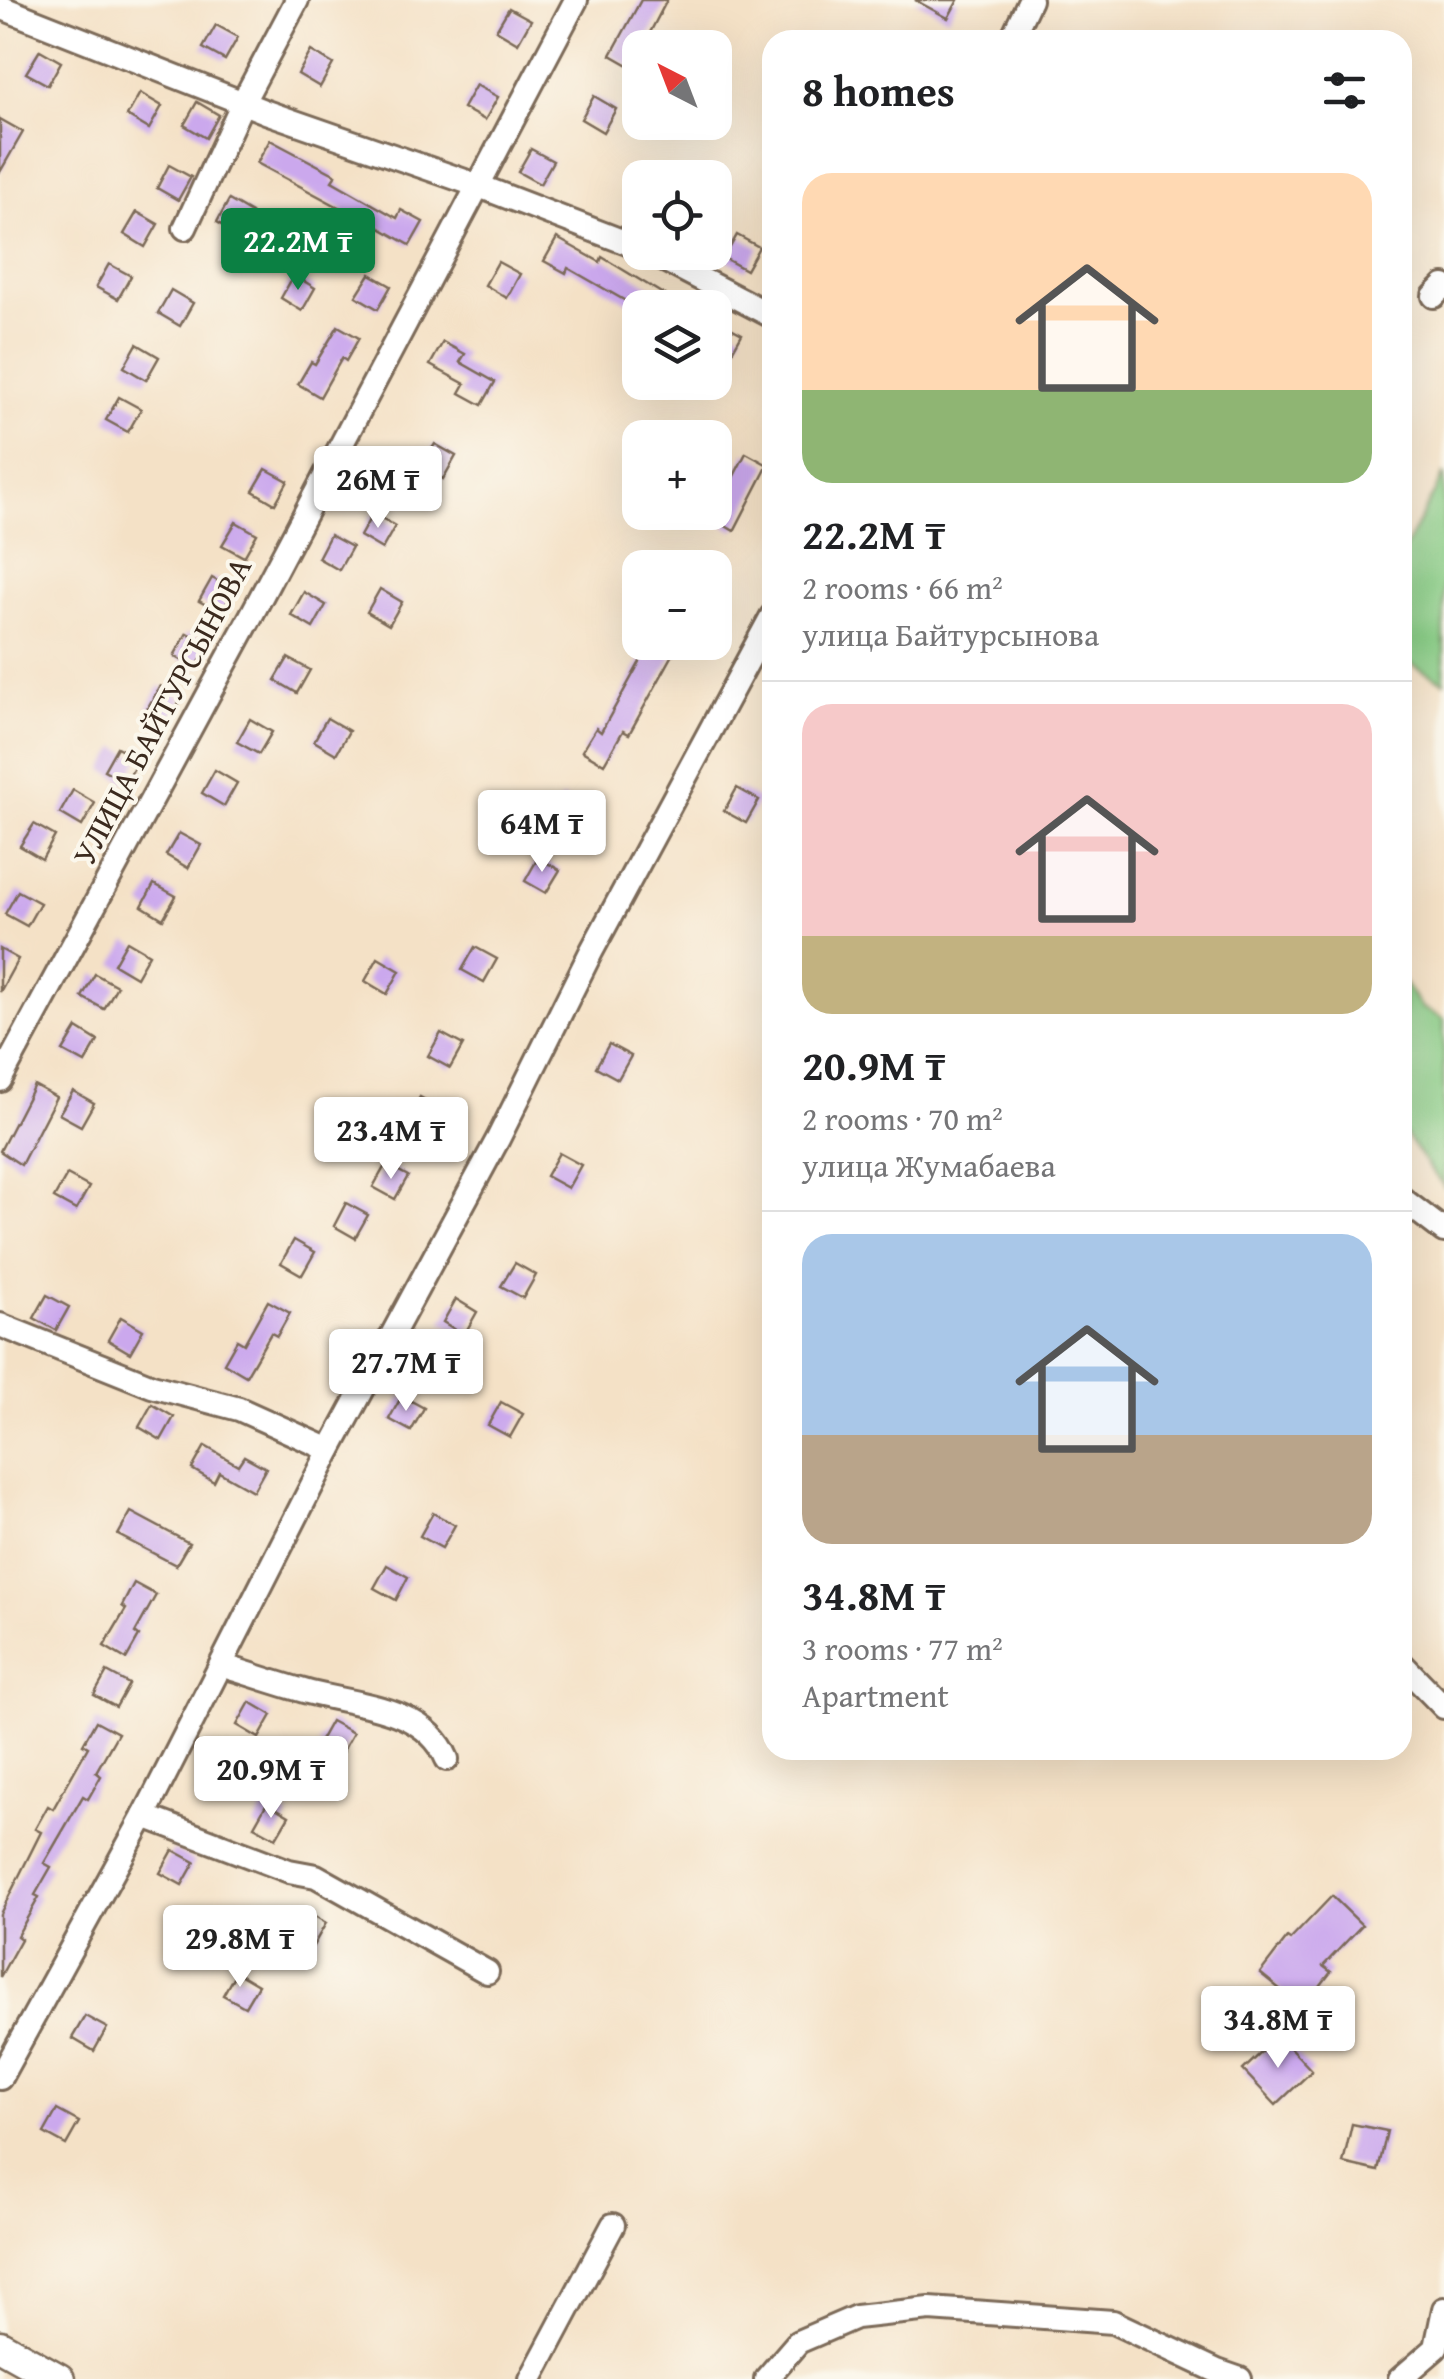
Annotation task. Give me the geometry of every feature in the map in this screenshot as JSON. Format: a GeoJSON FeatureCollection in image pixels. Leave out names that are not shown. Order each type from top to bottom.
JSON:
{"type":"FeatureCollection","features":[{"type":"Feature","properties":{"kind":"street"},"geometry":{"type":"LineString","coordinates":[[185,228],[242,102],[297,0]]}},
{"type":"Feature","properties":{"kind":"street","name":"УЛИЦА БАЙТУРСЫНОВА"},"geometry":{"type":"LineString","coordinates":[[0,1080],[576,0]]}},
{"type":"Feature","properties":{"kind":"street"},"geometry":{"type":"LineString","coordinates":[[1015,30],[1030,0]]}},
{"type":"Feature","properties":{"kind":"street"},"geometry":{"type":"LineString","coordinates":[[0,7],[242,102],[622,241]]}},
{"type":"Feature","properties":{"kind":"street"},"geometry":{"type":"LineString","coordinates":[[684,270],[762,311]]}},
{"type":"Feature","properties":{"kind":"street"},"geometry":{"type":"LineString","coordinates":[[0,2078],[144,1816],[330,1450],[762,635]]}},
{"type":"Feature","properties":{"kind":"street"},"geometry":{"type":"LineString","coordinates":[[1412,1207],[1444,1231]]}},
{"type":"Feature","properties":{"kind":"street"},"geometry":{"type":"LineString","coordinates":[[0,1325],[152,1386],[239,1409],[330,1450]]}},
{"type":"Feature","properties":{"kind":"street"},"geometry":{"type":"LineString","coordinates":[[221,1666],[308,1692],[363,1703],[416,1723],[439,1740],[447,1759]]}},
{"type":"Feature","properties":{"kind":"street"},"geometry":{"type":"LineString","coordinates":[[1412,1674],[1444,1707]]}},
{"type":"Feature","properties":{"kind":"street"},"geometry":{"type":"LineString","coordinates":[[144,1816],[289,1871],[316,1876],[487,1972]]}},
{"type":"Feature","properties":{"kind":"street"},"geometry":{"type":"LineString","coordinates":[[531,2379],[614,2225]]}},
{"type":"Feature","properties":{"kind":"street"},"geometry":{"type":"LineString","coordinates":[[766,2379],[798,2342],[856,2318],[930,2309],[1113,2322],[1217,2372],[1240,2379]]}},
{"type":"Feature","properties":{"kind":"street"},"geometry":{"type":"LineString","coordinates":[[1400,2379],[1436,2348],[1444,2309]]}},
{"type":"Feature","properties":{"kind":"street"},"geometry":{"type":"LineString","coordinates":[[0,2346],[59,2379]]}},
{"type":"Feature","properties":{"kind":"green space"},"geometry":{"type":"Polygon","coordinates":[[[1444,474],[1444,682],[1412,664],[1412,535],[1444,474]]]}},
{"type":"Feature","properties":{"kind":"green space"},"geometry":{"type":"Polygon","coordinates":[[[1412,994],[1422,1008],[1444,1019],[1444,1187],[1412,1144],[1412,994]]]}},
{"type":"Feature","properties":{"kind":"building"},"geometry":{"type":"Polygon","coordinates":[[[641,0],[667,0],[651,30],[625,30],[641,0]]]}},
{"type":"Feature","properties":{"kind":"building"},"geometry":{"type":"Polygon","coordinates":[[[915,0],[958,0],[948,18],[915,0]]]}},
{"type":"Feature","properties":{"kind":"building"},"geometry":{"type":"Polygon","coordinates":[[[509,8],[531,20],[518,43],[496,30],[509,8]]]}},
{"type":"Feature","properties":{"kind":"building"},"geometry":{"type":"Polygon","coordinates":[[[216,25],[238,37],[225,60],[203,48],[216,25]]]}},
{"type":"Feature","properties":{"kind":"building"},"geometry":{"type":"Polygon","coordinates":[[[622,35],[622,61],[611,55],[622,35]]]}},
{"type":"Feature","properties":{"kind":"building"},"geometry":{"type":"Polygon","coordinates":[[[40,50],[61,62],[48,85],[26,73],[40,50]]]}},
{"type":"Feature","properties":{"kind":"building"},"geometry":{"type":"Polygon","coordinates":[[[311,51],[333,64],[320,87],[298,74],[311,51]]]}},
{"type":"Feature","properties":{"kind":"building"},"geometry":{"type":"Polygon","coordinates":[[[476,85],[498,97],[485,120],[463,108],[476,85]]]}},
{"type":"Feature","properties":{"kind":"building"},"geometry":{"type":"Polygon","coordinates":[[[140,93],[162,106],[149,129],[127,116],[140,93]]]}},
{"type":"Feature","properties":{"kind":"building"},"geometry":{"type":"Polygon","coordinates":[[[594,96],[616,109],[603,132],[581,119],[594,96]]]}},
{"type":"Feature","properties":{"kind":"building"},"geometry":{"type":"Polygon","coordinates":[[[197,102],[219,115],[206,138],[184,125],[197,102]]]}},
{"type":"Feature","properties":{"kind":"building"},"geometry":{"type":"Polygon","coordinates":[[[0,119],[23,132],[0,172],[0,119]]]}},
{"type":"Feature","properties":{"kind":"building"},"geometry":{"type":"Polygon","coordinates":[[[270,140],[336,175],[332,181],[397,218],[401,210],[423,222],[410,245],[366,220],[362,228],[340,216],[344,210],[257,163],[270,140]]]}},
{"type":"Feature","properties":{"kind":"building"},"geometry":{"type":"Polygon","coordinates":[[[531,149],[553,161],[540,184],[518,172],[531,149]]]}},
{"type":"Feature","properties":{"kind":"building"},"geometry":{"type":"Polygon","coordinates":[[[169,165],[191,177],[178,200],[157,188],[169,165]]]}},
{"type":"Feature","properties":{"kind":"building"},"geometry":{"type":"Polygon","coordinates":[[[229,200],[251,213],[238,234],[217,222],[229,200]]]}},
{"type":"Feature","properties":{"kind":"building"},"geometry":{"type":"Polygon","coordinates":[[[137,212],[158,224],[145,247],[124,234],[137,212]]]}},
{"type":"Feature","properties":{"kind":"building"},"geometry":{"type":"Polygon","coordinates":[[[737,235],[759,247],[746,270],[732,262],[732,244],[737,235]]]}},
{"type":"Feature","properties":{"kind":"building"},"geometry":{"type":"Polygon","coordinates":[[[557,238],[600,262],[602,257],[656,290],[622,290],[622,299],[568,268],[566,273],[544,261],[557,238]]]}},
{"type":"Feature","properties":{"kind":"building"},"geometry":{"type":"Polygon","coordinates":[[[498,262],[520,274],[507,298],[485,285],[498,262]]]}},
{"type":"Feature","properties":{"kind":"building"},"geometry":{"type":"Polygon","coordinates":[[[109,264],[131,276],[118,299],[96,287],[109,264]]]}},
{"type":"Feature","properties":{"kind":"building"},"geometry":{"type":"Polygon","coordinates":[[[370,274],[391,286],[378,309],[356,296],[370,274]]]}},
{"type":"Feature","properties":{"kind":"building"},"geometry":{"type":"Polygon","coordinates":[[[294,275],[315,288],[302,311],[281,298],[294,275]]]}},
{"type":"Feature","properties":{"kind":"building"},"geometry":{"type":"Polygon","coordinates":[[[171,290],[193,303],[180,326],[158,313],[171,290]]]}},
{"type":"Feature","properties":{"kind":"building"},"geometry":{"type":"Polygon","coordinates":[[[338,326],[359,338],[346,361],[342,358],[320,397],[298,384],[338,326]]]}},
{"type":"Feature","properties":{"kind":"building"},"geometry":{"type":"Polygon","coordinates":[[[732,329],[742,334],[732,352],[732,329]]]}},
{"type":"Feature","properties":{"kind":"building"},"geometry":{"type":"Polygon","coordinates":[[[443,342],[465,354],[460,362],[495,382],[482,405],[460,393],[465,384],[430,365],[443,342]]]}},
{"type":"Feature","properties":{"kind":"building"},"geometry":{"type":"Polygon","coordinates":[[[137,344],[159,357],[146,380],[124,367],[137,344]]]}},
{"type":"Feature","properties":{"kind":"building"},"geometry":{"type":"Polygon","coordinates":[[[119,397],[141,409],[128,432],[106,420],[119,397]]]}},
{"type":"Feature","properties":{"kind":"building"},"geometry":{"type":"Polygon","coordinates":[[[435,444],[456,456],[443,479],[421,466],[435,444]]]}},
{"type":"Feature","properties":{"kind":"building"},"geometry":{"type":"Polygon","coordinates":[[[398,448],[420,461],[407,484],[385,472],[398,448]]]}},
{"type":"Feature","properties":{"kind":"building"},"geometry":{"type":"Polygon","coordinates":[[[746,453],[762,462],[762,477],[734,531],[732,480],[746,453]]]}},
{"type":"Feature","properties":{"kind":"building"},"geometry":{"type":"Polygon","coordinates":[[[266,469],[288,481],[275,504],[253,491],[266,469]]]}},
{"type":"Feature","properties":{"kind":"building"},"geometry":{"type":"Polygon","coordinates":[[[373,513],[395,526],[382,549],[360,536],[373,513]]]}},
{"type":"Feature","properties":{"kind":"building"},"geometry":{"type":"Polygon","coordinates":[[[236,522],[257,534],[244,557],[222,545],[236,522]]]}},
{"type":"Feature","properties":{"kind":"building"},"geometry":{"type":"Polygon","coordinates":[[[330,535],[352,547],[339,570],[318,558],[330,535]]]}},
{"type":"Feature","properties":{"kind":"building"},"geometry":{"type":"Polygon","coordinates":[[[212,578],[234,590],[221,613],[199,601],[212,578]]]}},
{"type":"Feature","properties":{"kind":"building"},"geometry":{"type":"Polygon","coordinates":[[[380,589],[402,602],[389,625],[367,612],[380,589]]]}},
{"type":"Feature","properties":{"kind":"building"},"geometry":{"type":"Polygon","coordinates":[[[304,592],[326,605],[313,628],[291,615],[304,592]]]}},
{"type":"Feature","properties":{"kind":"building"},"geometry":{"type":"Polygon","coordinates":[[[187,633],[209,645],[196,668],[174,656],[187,633]]]}},
{"type":"Feature","properties":{"kind":"building"},"geometry":{"type":"Polygon","coordinates":[[[288,658],[310,670],[297,693],[275,680],[288,658]]]}},
{"type":"Feature","properties":{"kind":"building"},"geometry":{"type":"Polygon","coordinates":[[[641,660],[670,660],[629,734],[623,731],[604,764],[582,751],[596,728],[601,732],[641,660]]]}},
{"type":"Feature","properties":{"kind":"building"},"geometry":{"type":"Polygon","coordinates":[[[160,686],[182,698],[169,721],[147,709],[160,686]]]}},
{"type":"Feature","properties":{"kind":"building"},"geometry":{"type":"Polygon","coordinates":[[[327,718],[349,731],[336,754],[314,741],[327,718]]]}},
{"type":"Feature","properties":{"kind":"building"},"geometry":{"type":"Polygon","coordinates":[[[250,719],[272,732],[259,754],[237,742],[250,719]]]}},
{"type":"Feature","properties":{"kind":"building"},"geometry":{"type":"Polygon","coordinates":[[[117,747],[139,759],[126,782],[104,770],[117,747]]]}},
{"type":"Feature","properties":{"kind":"building"},"geometry":{"type":"Polygon","coordinates":[[[215,770],[237,783],[224,806],[202,793],[215,770]]]}},
{"type":"Feature","properties":{"kind":"building"},"geometry":{"type":"Polygon","coordinates":[[[737,788],[759,800],[746,823],[724,811],[737,788]]]}},
{"type":"Feature","properties":{"kind":"building"},"geometry":{"type":"Polygon","coordinates":[[[73,790],[95,803],[82,826],[60,813],[73,790]]]}},
{"type":"Feature","properties":{"kind":"building"},"geometry":{"type":"Polygon","coordinates":[[[562,798],[583,811],[570,834],[549,821],[562,798]]]}},
{"type":"Feature","properties":{"kind":"building"},"geometry":{"type":"Polygon","coordinates":[[[34,824],[55,836],[42,859],[20,846],[34,824]]]}},
{"type":"Feature","properties":{"kind":"building"},"geometry":{"type":"Polygon","coordinates":[[[179,833],[201,845],[188,868],[166,855],[179,833]]]}},
{"type":"Feature","properties":{"kind":"building"},"geometry":{"type":"Polygon","coordinates":[[[538,858],[560,870],[546,893],[525,881],[538,858]]]}},
{"type":"Feature","properties":{"kind":"building"},"geometry":{"type":"Polygon","coordinates":[[[154,884],[176,896],[163,919],[142,906],[154,884]]]}},
{"type":"Feature","properties":{"kind":"building"},"geometry":{"type":"Polygon","coordinates":[[[18,891],[40,903],[27,926],[5,914],[18,891]]]}},
{"type":"Feature","properties":{"kind":"building"},"geometry":{"type":"Polygon","coordinates":[[[127,941],[149,954],[136,977],[114,964],[127,941]]]}},
{"type":"Feature","properties":{"kind":"building"},"geometry":{"type":"Polygon","coordinates":[[[475,947],[497,959],[484,982],[462,970],[475,947]]]}},
{"type":"Feature","properties":{"kind":"building"},"geometry":{"type":"Polygon","coordinates":[[[0,949],[18,959],[0,992],[0,949]]]}},
{"type":"Feature","properties":{"kind":"building"},"geometry":{"type":"Polygon","coordinates":[[[378,958],[400,971],[387,994],[365,981],[378,958]]]}},
{"type":"Feature","properties":{"kind":"building"},"geometry":{"type":"Polygon","coordinates":[[[95,974],[117,986],[104,1009],[82,997],[95,974]]]}},
{"type":"Feature","properties":{"kind":"building"},"geometry":{"type":"Polygon","coordinates":[[[77,1028],[98,1041],[85,1063],[63,1051],[77,1028]]]}},
{"type":"Feature","properties":{"kind":"building"},"geometry":{"type":"Polygon","coordinates":[[[441,1033],[463,1045],[450,1068],[428,1056],[441,1033]]]}},
{"type":"Feature","properties":{"kind":"building"},"geometry":{"type":"Polygon","coordinates":[[[609,1044],[631,1056],[618,1079],[596,1067],[609,1044]]]}},
{"type":"Feature","properties":{"kind":"building"},"geometry":{"type":"Polygon","coordinates":[[[34,1085],[56,1097],[21,1165],[0,1151],[34,1085]]]}},
{"type":"Feature","properties":{"kind":"building"},"geometry":{"type":"Polygon","coordinates":[[[73,1091],[94,1103],[81,1126],[59,1114],[73,1091]]]}},
{"type":"Feature","properties":{"kind":"building"},"geometry":{"type":"Polygon","coordinates":[[[420,1097],[442,1109],[429,1132],[407,1120],[420,1097]]]}},
{"type":"Feature","properties":{"kind":"building"},"geometry":{"type":"Polygon","coordinates":[[[559,1153],[581,1165],[568,1188],[546,1176],[559,1153]]]}},
{"type":"Feature","properties":{"kind":"building"},"geometry":{"type":"Polygon","coordinates":[[[386,1164],[408,1176],[395,1199],[373,1187],[386,1164]]]}},
{"type":"Feature","properties":{"kind":"building"},"geometry":{"type":"Polygon","coordinates":[[[67,1175],[89,1187],[76,1210],[54,1198],[67,1175]]]}},
{"type":"Feature","properties":{"kind":"building"},"geometry":{"type":"Polygon","coordinates":[[[346,1203],[368,1215],[355,1238],[334,1226],[346,1203]]]}},
{"type":"Feature","properties":{"kind":"building"},"geometry":{"type":"Polygon","coordinates":[[[294,1240],[315,1252],[302,1275],[281,1263],[294,1240]]]}},
{"type":"Feature","properties":{"kind":"building"},"geometry":{"type":"Polygon","coordinates":[[[515,1263],[536,1275],[523,1298],[501,1286],[515,1263]]]}},
{"type":"Feature","properties":{"kind":"building"},"geometry":{"type":"Polygon","coordinates":[[[47,1295],[69,1307],[56,1330],[34,1318],[47,1295]]]}},
{"type":"Feature","properties":{"kind":"building"},"geometry":{"type":"Polygon","coordinates":[[[456,1299],[477,1312],[464,1335],[443,1322],[456,1299]]]}},
{"type":"Feature","properties":{"kind":"building"},"geometry":{"type":"Polygon","coordinates":[[[268,1301],[290,1313],[277,1336],[271,1333],[246,1376],[224,1363],[237,1340],[244,1344],[268,1301]]]}},
{"type":"Feature","properties":{"kind":"building"},"geometry":{"type":"Polygon","coordinates":[[[121,1317],[143,1330],[130,1353],[108,1340],[121,1317]]]}},
{"type":"Feature","properties":{"kind":"building"},"geometry":{"type":"Polygon","coordinates":[[[402,1396],[424,1408],[411,1431],[389,1419],[402,1396]]]}},
{"type":"Feature","properties":{"kind":"building"},"geometry":{"type":"Polygon","coordinates":[[[501,1402],[523,1414],[510,1437],[488,1425],[501,1402]]]}},
{"type":"Feature","properties":{"kind":"building"},"geometry":{"type":"Polygon","coordinates":[[[152,1404],[174,1417],[161,1440],[139,1427],[152,1404]]]}},
{"type":"Feature","properties":{"kind":"building"},"geometry":{"type":"Polygon","coordinates":[[[205,1446],[238,1465],[244,1456],[266,1468],[253,1491],[219,1472],[214,1482],[192,1469],[205,1446]]]}},
{"type":"Feature","properties":{"kind":"building"},"geometry":{"type":"Polygon","coordinates":[[[131,1512],[189,1543],[176,1565],[118,1535],[131,1512]]]}},
{"type":"Feature","properties":{"kind":"building"},"geometry":{"type":"Polygon","coordinates":[[[433,1513],[455,1525],[442,1548],[420,1536],[433,1513]]]}},
{"type":"Feature","properties":{"kind":"building"},"geometry":{"type":"Polygon","coordinates":[[[387,1565],[408,1577],[396,1600],[374,1588],[387,1565]]]}},
{"type":"Feature","properties":{"kind":"building"},"geometry":{"type":"Polygon","coordinates":[[[134,1583],[156,1595],[126,1659],[104,1646],[126,1609],[122,1606],[134,1583]]]}},
{"type":"Feature","properties":{"kind":"building"},"geometry":{"type":"Polygon","coordinates":[[[107,1672],[129,1684],[116,1707],[94,1695],[107,1672]]]}},
{"type":"Feature","properties":{"kind":"building"},"geometry":{"type":"Polygon","coordinates":[[[250,1702],[272,1715],[259,1738],[237,1725],[250,1702]]]}},
{"type":"Feature","properties":{"kind":"building"},"geometry":{"type":"Polygon","coordinates":[[[96,1721],[118,1733],[96,1772],[101,1776],[88,1799],[83,1796],[44,1863],[51,1867],[17,1936],[21,1939],[0,1977],[0,1914],[41,1832],[35,1829],[48,1806],[53,1809],[88,1747],[83,1744],[96,1721]]]}},
{"type":"Feature","properties":{"kind":"building"},"geometry":{"type":"Polygon","coordinates":[[[331,1721],[353,1733],[340,1756],[318,1744],[331,1721]]]}},
{"type":"Feature","properties":{"kind":"building"},"geometry":{"type":"Polygon","coordinates":[[[211,1758],[233,1771],[220,1794],[198,1781],[211,1758]]]}},
{"type":"Feature","properties":{"kind":"building"},"geometry":{"type":"Polygon","coordinates":[[[267,1803],[289,1816],[276,1838],[254,1826],[267,1803]]]}},
{"type":"Feature","properties":{"kind":"building"},"geometry":{"type":"Polygon","coordinates":[[[173,1850],[195,1862],[182,1885],[160,1873],[173,1850]]]}},
{"type":"Feature","properties":{"kind":"building"},"geometry":{"type":"Polygon","coordinates":[[[1332,1896],[1362,1925],[1323,1966],[1331,1972],[1303,2008],[1260,1973],[1287,1938],[1290,1940],[1332,1896]]]}},
{"type":"Feature","properties":{"kind":"building"},"geometry":{"type":"Polygon","coordinates":[[[305,1910],[326,1923],[313,1946],[292,1933],[305,1910]]]}},
{"type":"Feature","properties":{"kind":"building"},"geometry":{"type":"Polygon","coordinates":[[[236,1972],[258,1985],[245,2007],[223,1995],[236,1972]]]}},
{"type":"Feature","properties":{"kind":"building"},"geometry":{"type":"Polygon","coordinates":[[[85,2016],[107,2028],[94,2051],[72,2038],[85,2016]]]}},
{"type":"Feature","properties":{"kind":"building"},"geometry":{"type":"Polygon","coordinates":[[[1279,2036],[1312,2071],[1276,2105],[1243,2070],[1279,2036]]]}},
{"type":"Feature","properties":{"kind":"building"},"geometry":{"type":"Polygon","coordinates":[[[57,2110],[79,2122],[66,2145],[44,2133],[57,2110]]]}},
{"type":"Feature","properties":{"kind":"building"},"geometry":{"type":"Polygon","coordinates":[[[1352,2124],[1387,2131],[1378,2171],[1343,2163],[1352,2124]]]}}]}
